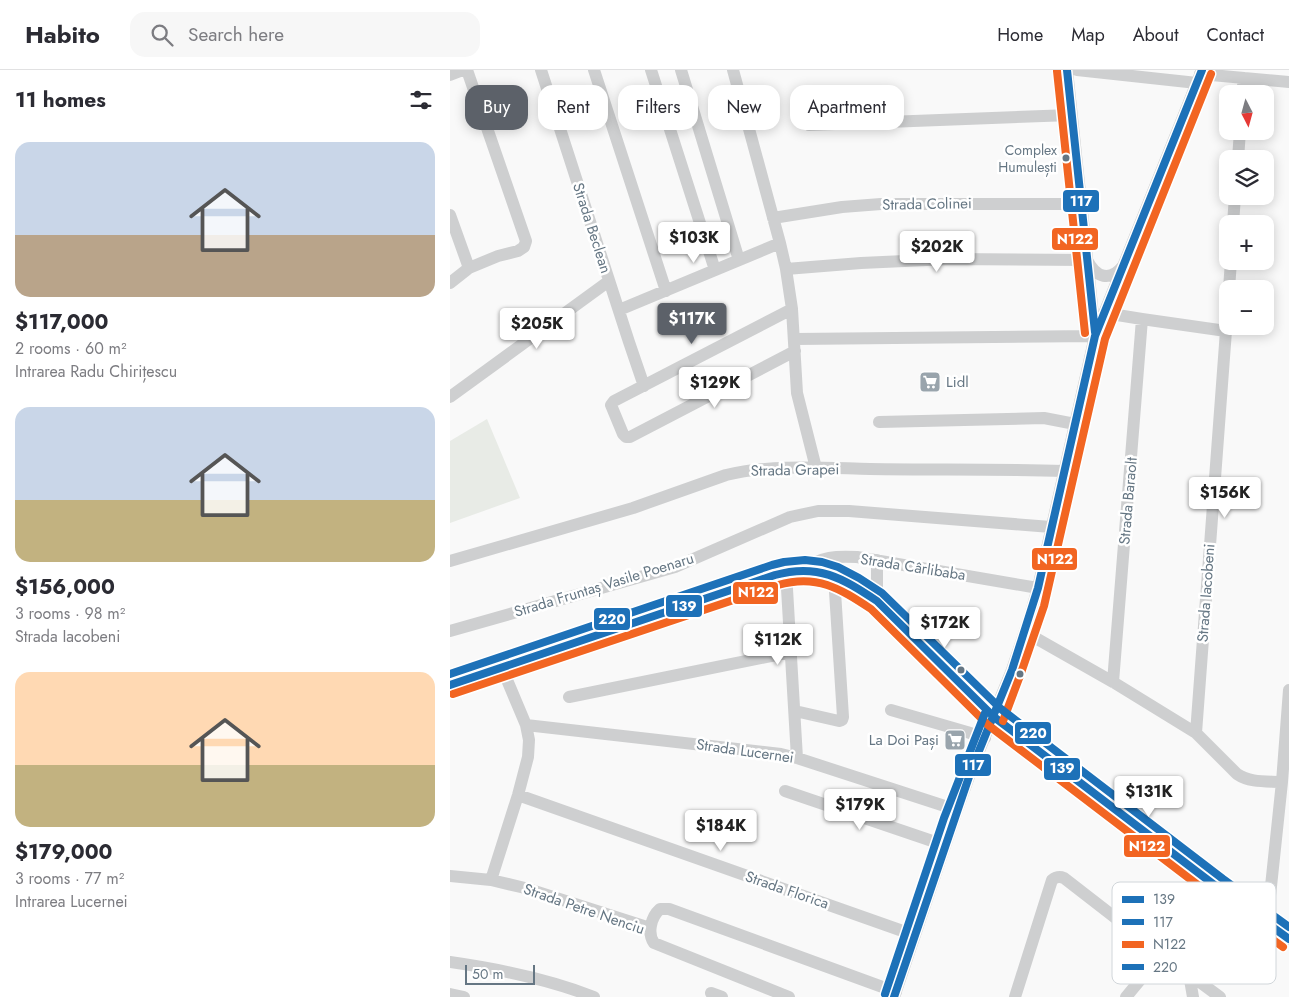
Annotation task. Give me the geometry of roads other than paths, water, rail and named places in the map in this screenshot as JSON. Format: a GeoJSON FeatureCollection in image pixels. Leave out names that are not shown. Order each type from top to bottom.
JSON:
{"type":"FeatureCollection","features":[{"type":"Feature","properties":{"kind":"street","name":"Strada Beclean"},"geometry":{"type":"LineString","coordinates":[[541,70],[644,386]]}},
{"type":"Feature","properties":{"kind":"street"},"geometry":{"type":"LineString","coordinates":[[594,70],[666,291]]}},
{"type":"Feature","properties":{"kind":"street"},"geometry":{"type":"LineString","coordinates":[[651,70],[715,270]]}},
{"type":"Feature","properties":{"kind":"street"},"geometry":{"type":"LineString","coordinates":[[681,70],[739,260]]}},
{"type":"Feature","properties":{"kind":"street"},"geometry":{"type":"LineString","coordinates":[[733,70],[786,269],[792,309],[798,393],[816,468]]}},
{"type":"Feature","properties":{"kind":"street"},"geometry":{"type":"LineString","coordinates":[[1067,70],[1095,336]]}},
{"type":"Feature","properties":{"kind":"street"},"geometry":{"type":"LineString","coordinates":[[1077,70],[1289,82]]}},
{"type":"Feature","properties":{"kind":"street"},"geometry":{"type":"LineString","coordinates":[[450,283],[469,268],[498,256],[518,251],[524,246],[526,241],[456,72]]}},
{"type":"Feature","properties":{"kind":"street"},"geometry":{"type":"LineString","coordinates":[[650,928],[656,912],[660,909],[669,909],[895,994],[944,845],[1025,632],[1038,588],[1095,336],[1200,76]]}},
{"type":"Feature","properties":{"kind":"street"},"geometry":{"type":"LineString","coordinates":[[1243,85],[1244,78]]}},
{"type":"Feature","properties":{"kind":"street"},"geometry":{"type":"LineString","coordinates":[[904,121],[1071,115]]}},
{"type":"Feature","properties":{"kind":"street","name":"Strada Colinei"},"geometry":{"type":"LineString","coordinates":[[773,218],[842,207],[881,204],[1081,204]]}},
{"type":"Feature","properties":{"kind":"street"},"geometry":{"type":"LineString","coordinates":[[450,216],[469,268]]}},
{"type":"Feature","properties":{"kind":"street"},"geometry":{"type":"LineString","coordinates":[[619,310],[780,243]]}},
{"type":"Feature","properties":{"kind":"street"},"geometry":{"type":"LineString","coordinates":[[786,269],[948,259],[1087,260]]}},
{"type":"Feature","properties":{"kind":"street"},"geometry":{"type":"LineString","coordinates":[[1087,260],[1093,270],[1102,276],[1113,275],[1124,265]]}},
{"type":"Feature","properties":{"kind":"street"},"geometry":{"type":"LineString","coordinates":[[450,397],[609,280]]}},
{"type":"Feature","properties":{"kind":"street"},"geometry":{"type":"LineString","coordinates":[[792,309],[614,401],[611,405],[623,434],[626,437],[630,437],[670,417],[795,345],[1095,336]]}},
{"type":"Feature","properties":{"kind":"street"},"geometry":{"type":"LineString","coordinates":[[1105,313],[1219,330]]}},
{"type":"Feature","properties":{"kind":"street","name":"Strada Baraolt"},"geometry":{"type":"LineString","coordinates":[[1113,682],[1142,319]]}},
{"type":"Feature","properties":{"kind":"street","name":"Strada Iacobeni"},"geometry":{"type":"LineString","coordinates":[[1196,733],[1226,335]]}},
{"type":"Feature","properties":{"kind":"street"},"geometry":{"type":"LineString","coordinates":[[879,422],[1044,418],[1075,424]]}},
{"type":"Feature","properties":{"kind":"street","name":"Strada Grapei"},"geometry":{"type":"LineString","coordinates":[[450,561],[633,508],[726,475],[757,469],[1064,471]]}},
{"type":"Feature","properties":{"kind":"street","name":"Strada Fruntaș Vasile Poenaru"},"geometry":{"type":"LineString","coordinates":[[450,631],[675,567],[777,522],[796,515],[818,511],[849,511],[1051,527]]}},
{"type":"Feature","properties":{"kind":"street","name":"Strada Cârlibaba"},"geometry":{"type":"LineString","coordinates":[[450,685],[775,575],[805,570],[816,561],[827,558],[851,557],[877,560],[1038,588]]}},
{"type":"Feature","properties":{"kind":"street"},"geometry":{"type":"LineString","coordinates":[[877,560],[877,601]]}},
{"type":"Feature","properties":{"kind":"street"},"geometry":{"type":"LineString","coordinates":[[805,570],[834,576],[877,601],[994,717],[1210,882]]}},
{"type":"Feature","properties":{"kind":"street"},"geometry":{"type":"LineString","coordinates":[[786,572],[797,758]]}},
{"type":"Feature","properties":{"kind":"street"},"geometry":{"type":"LineString","coordinates":[[795,711],[842,720],[834,576]]}},
{"type":"Feature","properties":{"kind":"street"},"geometry":{"type":"LineString","coordinates":[[1025,632],[1113,682],[1196,733],[1242,778],[1282,782]]}},
{"type":"Feature","properties":{"kind":"street"},"geometry":{"type":"LineString","coordinates":[[569,697],[791,652]]}},
{"type":"Feature","properties":{"kind":"street"},"geometry":{"type":"LineString","coordinates":[[491,880],[518,795],[530,748],[526,726],[502,668]]}},
{"type":"Feature","properties":{"kind":"street"},"geometry":{"type":"LineString","coordinates":[[1271,882],[1289,690]]}},
{"type":"Feature","properties":{"kind":"street"},"geometry":{"type":"LineString","coordinates":[[891,710],[985,738]]}},
{"type":"Feature","properties":{"kind":"street","name":"Strada Lucernei"},"geometry":{"type":"LineString","coordinates":[[526,726],[781,754],[957,810]]}},
{"type":"Feature","properties":{"kind":"street"},"geometry":{"type":"LineString","coordinates":[[785,791],[944,845]]}},
{"type":"Feature","properties":{"kind":"street","name":"Strada Florica"},"geometry":{"type":"LineString","coordinates":[[518,795],[914,935]]}},
{"type":"Feature","properties":{"kind":"street","name":"Strada Petre Nenciu"},"geometry":{"type":"LineString","coordinates":[[450,876],[491,880],[525,888],[650,928],[651,938],[654,943],[660,946],[789,997]]}},
{"type":"Feature","properties":{"kind":"street"},"geometry":{"type":"LineString","coordinates":[[1015,997],[1052,880],[1060,876],[1064,878],[1112,915]]}},
{"type":"Feature","properties":{"kind":"street"},"geometry":{"type":"LineString","coordinates":[[1276,931],[1289,940]]}},
{"type":"Feature","properties":{"kind":"street"},"geometry":{"type":"LineString","coordinates":[[450,962],[484,967],[558,984],[594,997]]}},
{"type":"Feature","properties":{"kind":"street"},"geometry":{"type":"LineString","coordinates":[[1126,997],[1137,984]]}},
{"type":"Feature","properties":{"kind":"street"},"geometry":{"type":"LineString","coordinates":[[1190,984],[1192,997]]}},
{"type":"Feature","properties":{"kind":"street"},"geometry":{"type":"LineString","coordinates":[[1202,984],[1220,997]]}},
{"type":"Feature","properties":{"kind":"street"},"geometry":{"type":"LineString","coordinates":[[450,994],[464,997]]}},
{"type":"Feature","properties":{"kind":"place","name":"Complex Humulești"},"geometry":{"type":"Point","coordinates":[1066,158]}},
{"type":"Feature","properties":{"kind":"place","name":"Lidl"},"geometry":{"type":"Point","coordinates":[930,382]}},
{"type":"Feature","properties":{"kind":"place","name":"La Doi Pași"},"geometry":{"type":"Point","coordinates":[955,740]}}]}
